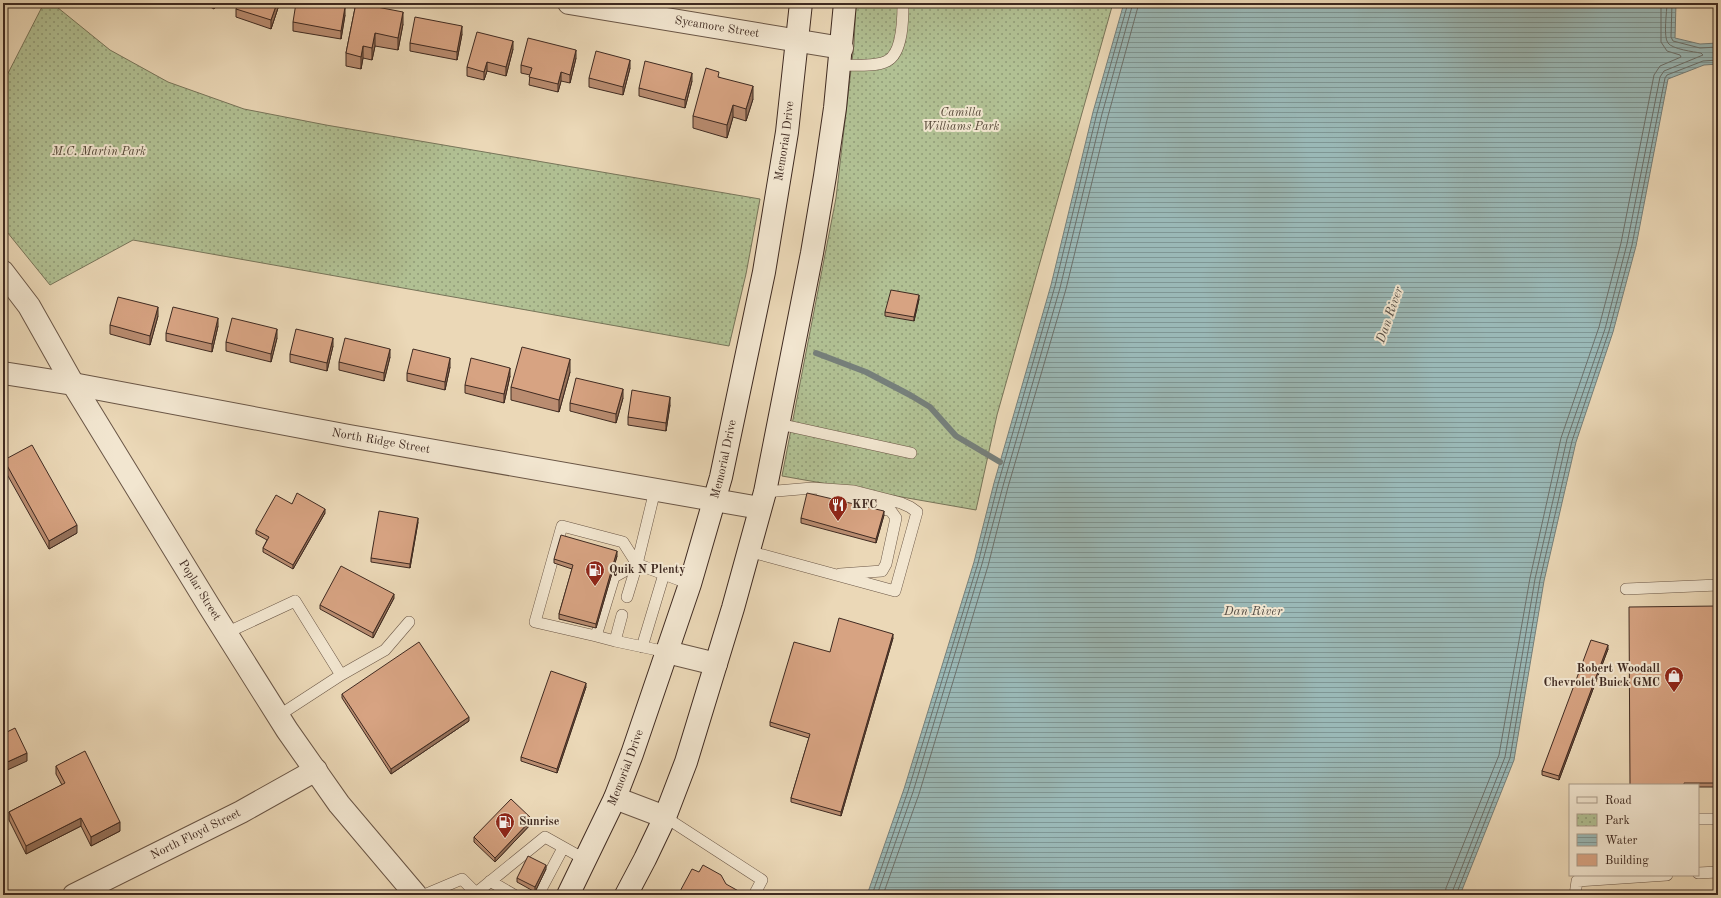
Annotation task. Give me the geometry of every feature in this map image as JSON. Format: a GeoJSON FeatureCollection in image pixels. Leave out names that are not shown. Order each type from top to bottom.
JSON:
{"type":"FeatureCollection","features":[{"type":"Feature","properties":{"kind":"street","name":"Sycamore Street"},"geometry":{"type":"LineString","coordinates":[[569,3],[798,41],[841,57]]}},
{"type":"Feature","properties":{"kind":"street","name":"Memorial Drive"},"geometry":{"type":"LineString","coordinates":[[568,895],[586,860],[632,754],[690,584],[715,500],[737,406],[764,272],[787,132],[798,41],[800,3]]}},
{"type":"Feature","properties":{"kind":"street"},"geometry":{"type":"LineString","coordinates":[[626,895],[665,817],[686,762],[763,500],[812,253],[831,138],[841,57],[845,3]]}},
{"type":"Feature","properties":{"kind":"street","name":"Poplar Street"},"geometry":{"type":"LineString","coordinates":[[3,272],[29,306],[73,384],[278,716],[339,804],[416,895]]}},
{"type":"Feature","properties":{"kind":"street","name":"North Ridge Street"},"geometry":{"type":"LineString","coordinates":[[3,373],[73,384],[206,410],[715,500],[763,500]]}},
{"type":"Feature","properties":{"kind":"street"},"geometry":{"type":"LineString","coordinates":[[667,652],[716,664]]}},
{"type":"Feature","properties":{"kind":"street","name":"North Floyd Street"},"geometry":{"type":"LineString","coordinates":[[74,895],[241,812],[316,770]]}},
{"type":"Feature","properties":{"kind":"street"},"geometry":{"type":"LineString","coordinates":[[614,798],[665,817]]}},
{"type":"Feature","properties":{"kind":"lane"},"geometry":{"type":"LineString","coordinates":[[841,57],[876,64],[887,61],[894,53],[902,31],[903,3]]}},
{"type":"Feature","properties":{"kind":"lane"},"geometry":{"type":"LineString","coordinates":[[779,424],[911,453]]}},
{"type":"Feature","properties":{"kind":"lane"},"geometry":{"type":"LineString","coordinates":[[816,488],[832,496],[891,511],[896,518],[886,564],[882,571],[834,575]]}},
{"type":"Feature","properties":{"kind":"lane"},"geometry":{"type":"LineString","coordinates":[[748,551],[895,591],[917,512],[901,503],[854,491],[816,488],[763,500]]}},
{"type":"Feature","properties":{"kind":"lane"},"geometry":{"type":"LineString","coordinates":[[627,597],[656,490]]}},
{"type":"Feature","properties":{"kind":"lane"},"geometry":{"type":"LineString","coordinates":[[667,652],[535,622],[562,526],[623,542],[637,564],[690,584]]}},
{"type":"Feature","properties":{"kind":"lane"},"geometry":{"type":"LineString","coordinates":[[596,636],[614,578],[637,564]]}},
{"type":"Feature","properties":{"kind":"lane"},"geometry":{"type":"LineString","coordinates":[[642,647],[664,574]]}},
{"type":"Feature","properties":{"kind":"lane"},"geometry":{"type":"LineString","coordinates":[[1626,589],[1718,585]]}},
{"type":"Feature","properties":{"kind":"lane"},"geometry":{"type":"LineString","coordinates":[[226,633],[296,601],[341,675]]}},
{"type":"Feature","properties":{"kind":"lane"},"geometry":{"type":"LineString","coordinates":[[615,641],[622,615]]}},
{"type":"Feature","properties":{"kind":"lane"},"geometry":{"type":"LineString","coordinates":[[278,716],[341,675],[385,650],[409,622]]}},
{"type":"Feature","properties":{"kind":"lane"},"geometry":{"type":"LineString","coordinates":[[665,817],[762,880],[754,895]]}},
{"type":"Feature","properties":{"kind":"lane"},"geometry":{"type":"LineString","coordinates":[[1699,819],[1718,819]]}},
{"type":"Feature","properties":{"kind":"lane"},"geometry":{"type":"LineString","coordinates":[[424,895],[462,879],[477,894],[490,881],[545,837],[586,860]]}},
{"type":"Feature","properties":{"kind":"lane"},"geometry":{"type":"LineString","coordinates":[[538,895],[563,848]]}},
{"type":"Feature","properties":{"kind":"lane"},"geometry":{"type":"LineString","coordinates":[[1699,873],[1718,872]]}},
{"type":"Feature","properties":{"kind":"lane"},"geometry":{"type":"LineString","coordinates":[[1575,895],[1578,881],[1652,876]]}},
{"type":"Feature","properties":{"kind":"lane"},"geometry":{"type":"LineString","coordinates":[[490,881],[514,895]]}},
{"type":"Feature","properties":{"kind":"green space","name":"M.C. Martin Park"},"geometry":{"type":"Polygon","coordinates":[[[44,3],[52,3],[110,50],[168,82],[244,109],[326,125],[760,199],[746,274],[729,346],[133,240],[50,285],[3,227],[3,83],[44,3]]]}},
{"type":"Feature","properties":{"kind":"green space","name":"Camilla Williams Park"},"geometry":{"type":"Polygon","coordinates":[[[856,3],[1113,3],[997,415],[976,510],[782,476],[836,198],[854,44],[856,3]]]}},
{"type":"Feature","properties":{"kind":"water","name":"Dan River"},"geometry":{"type":"Polygon","coordinates":[[[1124,3],[1676,3],[1675,38],[1700,44],[1718,43],[1718,64],[1704,65],[1668,79],[1636,246],[1613,332],[1576,442],[1544,581],[1514,760],[1460,895],[867,895],[904,789],[974,562],[994,483],[1051,285],[1093,112],[1124,3]]]}},
{"type":"Feature","properties":{"kind":"building"},"geometry":{"type":"Polygon","coordinates":[[[238,3],[277,3],[271,20],[236,9],[238,3]]]}},
{"type":"Feature","properties":{"kind":"building"},"geometry":{"type":"Polygon","coordinates":[[[296,3],[325,3],[345,7],[341,31],[293,22],[296,3]]]}},
{"type":"Feature","properties":{"kind":"building"},"geometry":{"type":"Polygon","coordinates":[[[356,3],[403,12],[398,38],[375,33],[372,48],[363,46],[361,57],[346,53],[356,3]]]}},
{"type":"Feature","properties":{"kind":"building"},"geometry":{"type":"Polygon","coordinates":[[[415,17],[462,26],[457,52],[410,43],[415,17]]]}},
{"type":"Feature","properties":{"kind":"building"},"geometry":{"type":"Polygon","coordinates":[[[477,32],[513,41],[506,67],[487,62],[484,72],[467,67],[477,32]]]}},
{"type":"Feature","properties":{"kind":"building"},"geometry":{"type":"Polygon","coordinates":[[[528,38],[576,50],[570,75],[561,72],[558,84],[529,77],[532,68],[521,65],[528,38]]]}},
{"type":"Feature","properties":{"kind":"building"},"geometry":{"type":"Polygon","coordinates":[[[596,51],[630,60],[623,87],[589,78],[596,51]]]}},
{"type":"Feature","properties":{"kind":"building"},"geometry":{"type":"Polygon","coordinates":[[[645,61],[692,73],[685,100],[639,88],[645,61]]]}},
{"type":"Feature","properties":{"kind":"building"},"geometry":{"type":"Polygon","coordinates":[[[706,68],[719,72],[718,77],[753,86],[746,109],[733,105],[727,125],[693,116],[706,68]]]}},
{"type":"Feature","properties":{"kind":"building"},"geometry":{"type":"Polygon","coordinates":[[[891,290],[919,295],[914,317],[885,312],[891,290]]]}},
{"type":"Feature","properties":{"kind":"building"},"geometry":{"type":"Polygon","coordinates":[[[118,297],[158,307],[150,336],[110,325],[118,297]]]}},
{"type":"Feature","properties":{"kind":"building"},"geometry":{"type":"Polygon","coordinates":[[[173,307],[218,318],[212,344],[166,333],[173,307]]]}},
{"type":"Feature","properties":{"kind":"building"},"geometry":{"type":"Polygon","coordinates":[[[232,318],[277,329],[271,354],[226,342],[232,318]]]}},
{"type":"Feature","properties":{"kind":"building"},"geometry":{"type":"Polygon","coordinates":[[[296,329],[333,338],[327,363],[290,354],[296,329]]]}},
{"type":"Feature","properties":{"kind":"building"},"geometry":{"type":"Polygon","coordinates":[[[345,338],[390,349],[384,373],[339,362],[345,338]]]}},
{"type":"Feature","properties":{"kind":"building"},"geometry":{"type":"Polygon","coordinates":[[[522,347],[570,359],[559,400],[511,387],[522,347]]]}},
{"type":"Feature","properties":{"kind":"building"},"geometry":{"type":"Polygon","coordinates":[[[413,349],[450,358],[445,382],[407,373],[413,349]]]}},
{"type":"Feature","properties":{"kind":"building"},"geometry":{"type":"Polygon","coordinates":[[[471,358],[510,368],[504,394],[465,385],[471,358]]]}},
{"type":"Feature","properties":{"kind":"building"},"geometry":{"type":"Polygon","coordinates":[[[576,378],[623,389],[616,414],[570,403],[576,378]]]}},
{"type":"Feature","properties":{"kind":"building"},"geometry":{"type":"Polygon","coordinates":[[[632,390],[670,397],[666,423],[628,417],[632,390]]]}},
{"type":"Feature","properties":{"kind":"building"},"geometry":{"type":"Polygon","coordinates":[[[32,445],[77,525],[49,541],[4,460],[32,445]]]}},
{"type":"Feature","properties":{"kind":"building"},"geometry":{"type":"Polygon","coordinates":[[[297,493],[325,509],[293,565],[263,548],[269,537],[256,530],[276,495],[292,504],[297,493]]]}},
{"type":"Feature","properties":{"kind":"building"},"geometry":{"type":"Polygon","coordinates":[[[807,493],[884,511],[876,539],[801,518],[807,493]]]}},
{"type":"Feature","properties":{"kind":"building"},"geometry":{"type":"Polygon","coordinates":[[[379,511],[418,518],[410,564],[371,558],[379,511]]]}},
{"type":"Feature","properties":{"kind":"building"},"geometry":{"type":"Polygon","coordinates":[[[561,535],[617,551],[596,624],[559,614],[573,565],[554,559],[561,535]]]}},
{"type":"Feature","properties":{"kind":"building"},"geometry":{"type":"Polygon","coordinates":[[[341,566],[394,594],[373,633],[320,605],[341,566]]]}},
{"type":"Feature","properties":{"kind":"building","name":"Robert Woodall Chevrolet Buick GMC"},"geometry":{"type":"Polygon","coordinates":[[[1718,606],[1717,783],[1630,784],[1629,607],[1718,606]]]}},
{"type":"Feature","properties":{"kind":"building"},"geometry":{"type":"Polygon","coordinates":[[[839,618],[893,634],[841,812],[791,798],[810,734],[770,722],[794,642],[830,652],[839,618]]]}},
{"type":"Feature","properties":{"kind":"building"},"geometry":{"type":"Polygon","coordinates":[[[1591,640],[1608,645],[1559,776],[1542,771],[1591,640]]]}},
{"type":"Feature","properties":{"kind":"building"},"geometry":{"type":"Polygon","coordinates":[[[419,642],[469,717],[391,769],[342,694],[419,642]]]}},
{"type":"Feature","properties":{"kind":"building"},"geometry":{"type":"Polygon","coordinates":[[[551,671],[586,683],[557,769],[521,757],[551,671]]]}},
{"type":"Feature","properties":{"kind":"building"},"geometry":{"type":"Polygon","coordinates":[[[15,728],[27,753],[3,764],[3,734],[15,728]]]}},
{"type":"Feature","properties":{"kind":"building"},"geometry":{"type":"Polygon","coordinates":[[[85,751],[120,822],[91,837],[81,818],[26,846],[9,812],[65,783],[56,766],[85,751]]]}},
{"type":"Feature","properties":{"kind":"building"},"geometry":{"type":"Polygon","coordinates":[[[511,799],[532,819],[495,858],[474,837],[511,799]]]}},
{"type":"Feature","properties":{"kind":"building"},"geometry":{"type":"Polygon","coordinates":[[[528,856],[546,865],[535,887],[517,878],[528,856]]]}},
{"type":"Feature","properties":{"kind":"building"},"geometry":{"type":"Polygon","coordinates":[[[703,865],[721,875],[726,884],[742,893],[741,895],[678,895],[692,869],[699,872],[703,865]]]}},
{"type":"Feature","properties":{"kind":"building"},"geometry":{"type":"Polygon","coordinates":[[[267,891],[270,895],[261,895],[267,891]]]}},
{"type":"Feature","properties":{"kind":"waterway"},"geometry":{"type":"LineString","coordinates":[[816,353],[866,372],[910,395],[930,407],[956,436],[1000,462]]}},
{"type":"Feature","properties":{"kind":"place","name":"KFC"},"geometry":{"type":"Point","coordinates":[838,522]}},
{"type":"Feature","properties":{"kind":"place","name":"Quik N Plenty"},"geometry":{"type":"Point","coordinates":[595,587]}},
{"type":"Feature","properties":{"kind":"place","name":"Robert Woodall Chevrolet Buick GMC"},"geometry":{"type":"Point","coordinates":[1674,693]}},
{"type":"Feature","properties":{"kind":"place","name":"Sunrise"},"geometry":{"type":"Point","coordinates":[505,839]}}]}
